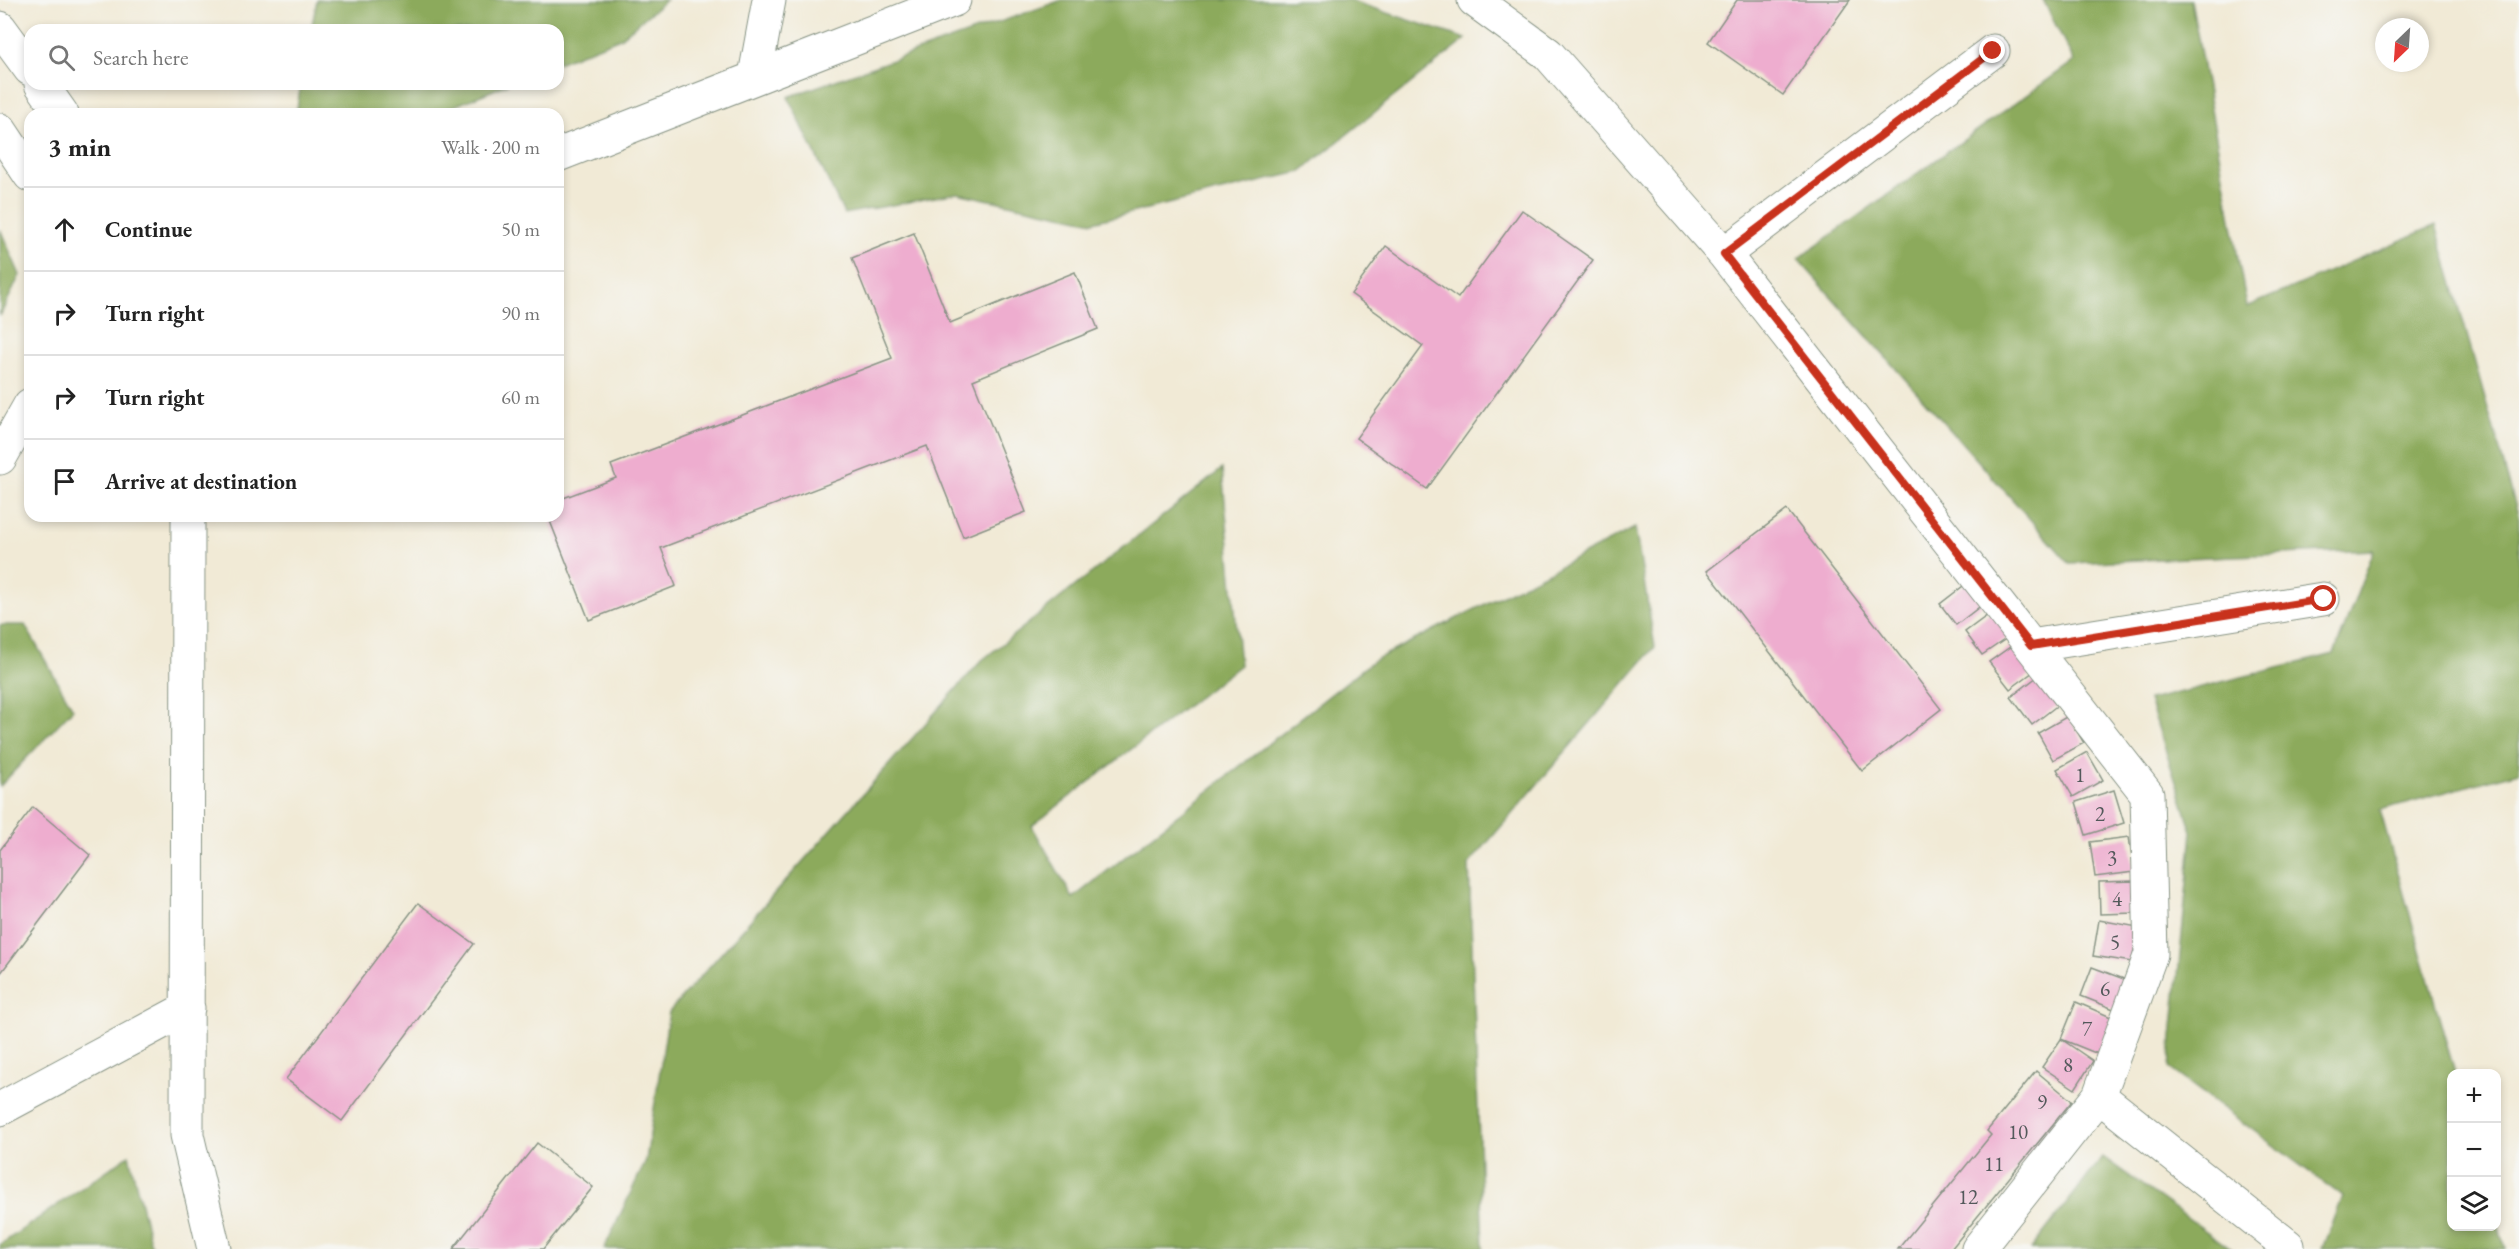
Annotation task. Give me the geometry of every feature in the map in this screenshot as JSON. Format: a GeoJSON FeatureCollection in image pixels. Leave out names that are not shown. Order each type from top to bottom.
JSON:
{"type":"FeatureCollection","features":[{"type":"Feature","properties":{"kind":"lane"},"geometry":{"type":"LineString","coordinates":[[755,76],[769,0]]}},
{"type":"Feature","properties":{"kind":"lane"},"geometry":{"type":"LineString","coordinates":[[564,153],[954,0]]}},
{"type":"Feature","properties":{"kind":"lane"},"geometry":{"type":"LineString","coordinates":[[1474,0],[1548,54],[1724,254],[2147,794],[2151,954],[2099,1096],[1978,1249]]}},
{"type":"Feature","properties":{"kind":"lane"},"geometry":{"type":"LineString","coordinates":[[0,28],[24,61]]}},
{"type":"Feature","properties":{"kind":"lane"},"geometry":{"type":"LineString","coordinates":[[1724,254],[1993,51]]}},
{"type":"Feature","properties":{"kind":"lane"},"geometry":{"type":"LineString","coordinates":[[44,90],[58,108]]}},
{"type":"Feature","properties":{"kind":"lane"},"geometry":{"type":"LineString","coordinates":[[0,130],[24,166]]}},
{"type":"Feature","properties":{"kind":"lane"},"geometry":{"type":"LineString","coordinates":[[0,458],[24,416]]}},
{"type":"Feature","properties":{"kind":"lane"},"geometry":{"type":"LineString","coordinates":[[188,522],[187,1135],[214,1249]]}},
{"type":"Feature","properties":{"kind":"lane"},"geometry":{"type":"LineString","coordinates":[[2031,646],[2324,599]]}},
{"type":"Feature","properties":{"kind":"lane"},"geometry":{"type":"LineString","coordinates":[[0,1109],[188,1008]]}},
{"type":"Feature","properties":{"kind":"lane"},"geometry":{"type":"LineString","coordinates":[[2099,1096],[2288,1246]]}},
{"type":"Feature","properties":{"kind":"green space"},"geometry":{"type":"Polygon","coordinates":[[[317,0],[666,0],[620,38],[564,61],[564,24],[312,24],[317,0]]]}},
{"type":"Feature","properties":{"kind":"green space"},"geometry":{"type":"Polygon","coordinates":[[[1062,0],[1349,0],[1466,39],[1300,172],[1093,222],[957,193],[844,214],[788,97],[1062,0]]]}},
{"type":"Feature","properties":{"kind":"green space"},"geometry":{"type":"Polygon","coordinates":[[[2043,0],[2191,0],[2247,307],[2436,225],[2519,518],[2519,772],[2380,810],[2454,1069],[2447,1069],[2447,1231],[2500,1231],[2505,1249],[2322,1249],[2342,1196],[2169,1068],[2192,831],[2149,700],[2334,654],[2374,550],[2069,563],[1798,259],[2074,61],[2043,0]]]}},
{"type":"Feature","properties":{"kind":"green space"},"geometry":{"type":"Polygon","coordinates":[[[300,90],[493,90],[450,108],[297,108],[300,90]]]}},
{"type":"Feature","properties":{"kind":"green space"},"geometry":{"type":"Polygon","coordinates":[[[0,229],[20,275],[0,316],[0,229]]]}},
{"type":"Feature","properties":{"kind":"green space"},"geometry":{"type":"Polygon","coordinates":[[[1222,469],[1240,665],[1032,826],[1073,898],[1373,661],[1635,528],[1655,647],[1469,864],[1483,1249],[604,1249],[646,1160],[669,1012],[981,661],[1222,469]]]}},
{"type":"Feature","properties":{"kind":"green space"},"geometry":{"type":"Polygon","coordinates":[[[0,625],[25,625],[73,709],[0,786],[0,625]]]}},
{"type":"Feature","properties":{"kind":"green space"},"geometry":{"type":"Polygon","coordinates":[[[129,1155],[152,1249],[0,1249],[0,1245],[129,1155]]]}},
{"type":"Feature","properties":{"kind":"green space"},"geometry":{"type":"Polygon","coordinates":[[[2103,1157],[2231,1249],[2031,1249],[2103,1157]]]}},
{"type":"Feature","properties":{"kind":"building"},"geometry":{"type":"Polygon","coordinates":[[[1737,0],[1850,0],[1783,95],[1708,42],[1737,0]]]}},
{"type":"Feature","properties":{"kind":"building"},"geometry":{"type":"Polygon","coordinates":[[[1522,210],[1593,260],[1427,489],[1356,438],[1423,346],[1351,294],[1386,246],[1458,298],[1522,210]]]}},
{"type":"Feature","properties":{"kind":"building"},"geometry":{"type":"Polygon","coordinates":[[[914,233],[950,323],[1075,272],[1098,329],[973,380],[1026,512],[963,537],[927,446],[661,548],[676,586],[589,620],[550,522],[564,522],[564,498],[616,478],[611,465],[892,358],[852,258],[914,233]]]}},
{"type":"Feature","properties":{"kind":"building"},"geometry":{"type":"Polygon","coordinates":[[[1787,510],[1941,709],[1862,771],[1707,571],[1787,510]]]}},
{"type":"Feature","properties":{"kind":"building"},"geometry":{"type":"Polygon","coordinates":[[[1967,583],[1983,604],[1956,625],[1940,604],[1967,583]]]}},
{"type":"Feature","properties":{"kind":"building"},"geometry":{"type":"Polygon","coordinates":[[[1992,612],[2010,636],[1982,655],[1965,632],[1992,612]]]}},
{"type":"Feature","properties":{"kind":"building"},"geometry":{"type":"Polygon","coordinates":[[[2017,642],[2037,669],[2010,689],[1989,662],[2017,642]]]}},
{"type":"Feature","properties":{"kind":"building"},"geometry":{"type":"Polygon","coordinates":[[[2037,677],[2059,704],[2032,725],[2011,697],[2037,677]]]}},
{"type":"Feature","properties":{"kind":"building"},"geometry":{"type":"Polygon","coordinates":[[[2068,716],[2084,743],[2053,760],[2038,733],[2068,716]]]}},
{"type":"Feature","properties":{"kind":"building"},"geometry":{"type":"Polygon","coordinates":[[[2087,752],[2103,780],[2073,797],[2057,769],[2087,752]]]}},
{"type":"Feature","properties":{"kind":"building"},"geometry":{"type":"Polygon","coordinates":[[[2114,790],[2124,823],[2086,835],[2076,802],[2114,790]]]}},
{"type":"Feature","properties":{"kind":"building"},"geometry":{"type":"Polygon","coordinates":[[[33,807],[90,855],[0,974],[0,850],[33,807]]]}},
{"type":"Feature","properties":{"kind":"building"},"geometry":{"type":"Polygon","coordinates":[[[2129,837],[2134,872],[2095,877],[2090,842],[2129,837]]]}},
{"type":"Feature","properties":{"kind":"building"},"geometry":{"type":"Polygon","coordinates":[[[2135,881],[2136,913],[2100,914],[2099,882],[2135,881]]]}},
{"type":"Feature","properties":{"kind":"building"},"geometry":{"type":"Polygon","coordinates":[[[418,903],[474,944],[342,1121],[286,1079],[418,903]]]}},
{"type":"Feature","properties":{"kind":"building"},"geometry":{"type":"Polygon","coordinates":[[[2099,920],[2138,927],[2132,962],[2093,956],[2099,920]]]}},
{"type":"Feature","properties":{"kind":"building"},"geometry":{"type":"Polygon","coordinates":[[[2092,967],[2129,981],[2116,1010],[2081,996],[2092,967]]]}},
{"type":"Feature","properties":{"kind":"building"},"geometry":{"type":"Polygon","coordinates":[[[2076,1002],[2113,1018],[2098,1054],[2061,1039],[2076,1002]]]}},
{"type":"Feature","properties":{"kind":"building"},"geometry":{"type":"Polygon","coordinates":[[[2061,1039],[2093,1061],[2075,1089],[2042,1067],[2061,1039]]]}},
{"type":"Feature","properties":{"kind":"building"},"geometry":{"type":"Polygon","coordinates":[[[2036,1071],[2072,1101],[1951,1249],[1898,1249],[1991,1135],[1987,1131],[2036,1071]]]}},
{"type":"Feature","properties":{"kind":"building"},"geometry":{"type":"Polygon","coordinates":[[[537,1143],[593,1187],[543,1249],[453,1249],[537,1143]]]}},
{"type":"Feature","properties":{"kind":"route"},"geometry":{"type":"LineString","coordinates":[[1993,51],[1724,254],[2031,646],[2324,599]]}}]}
